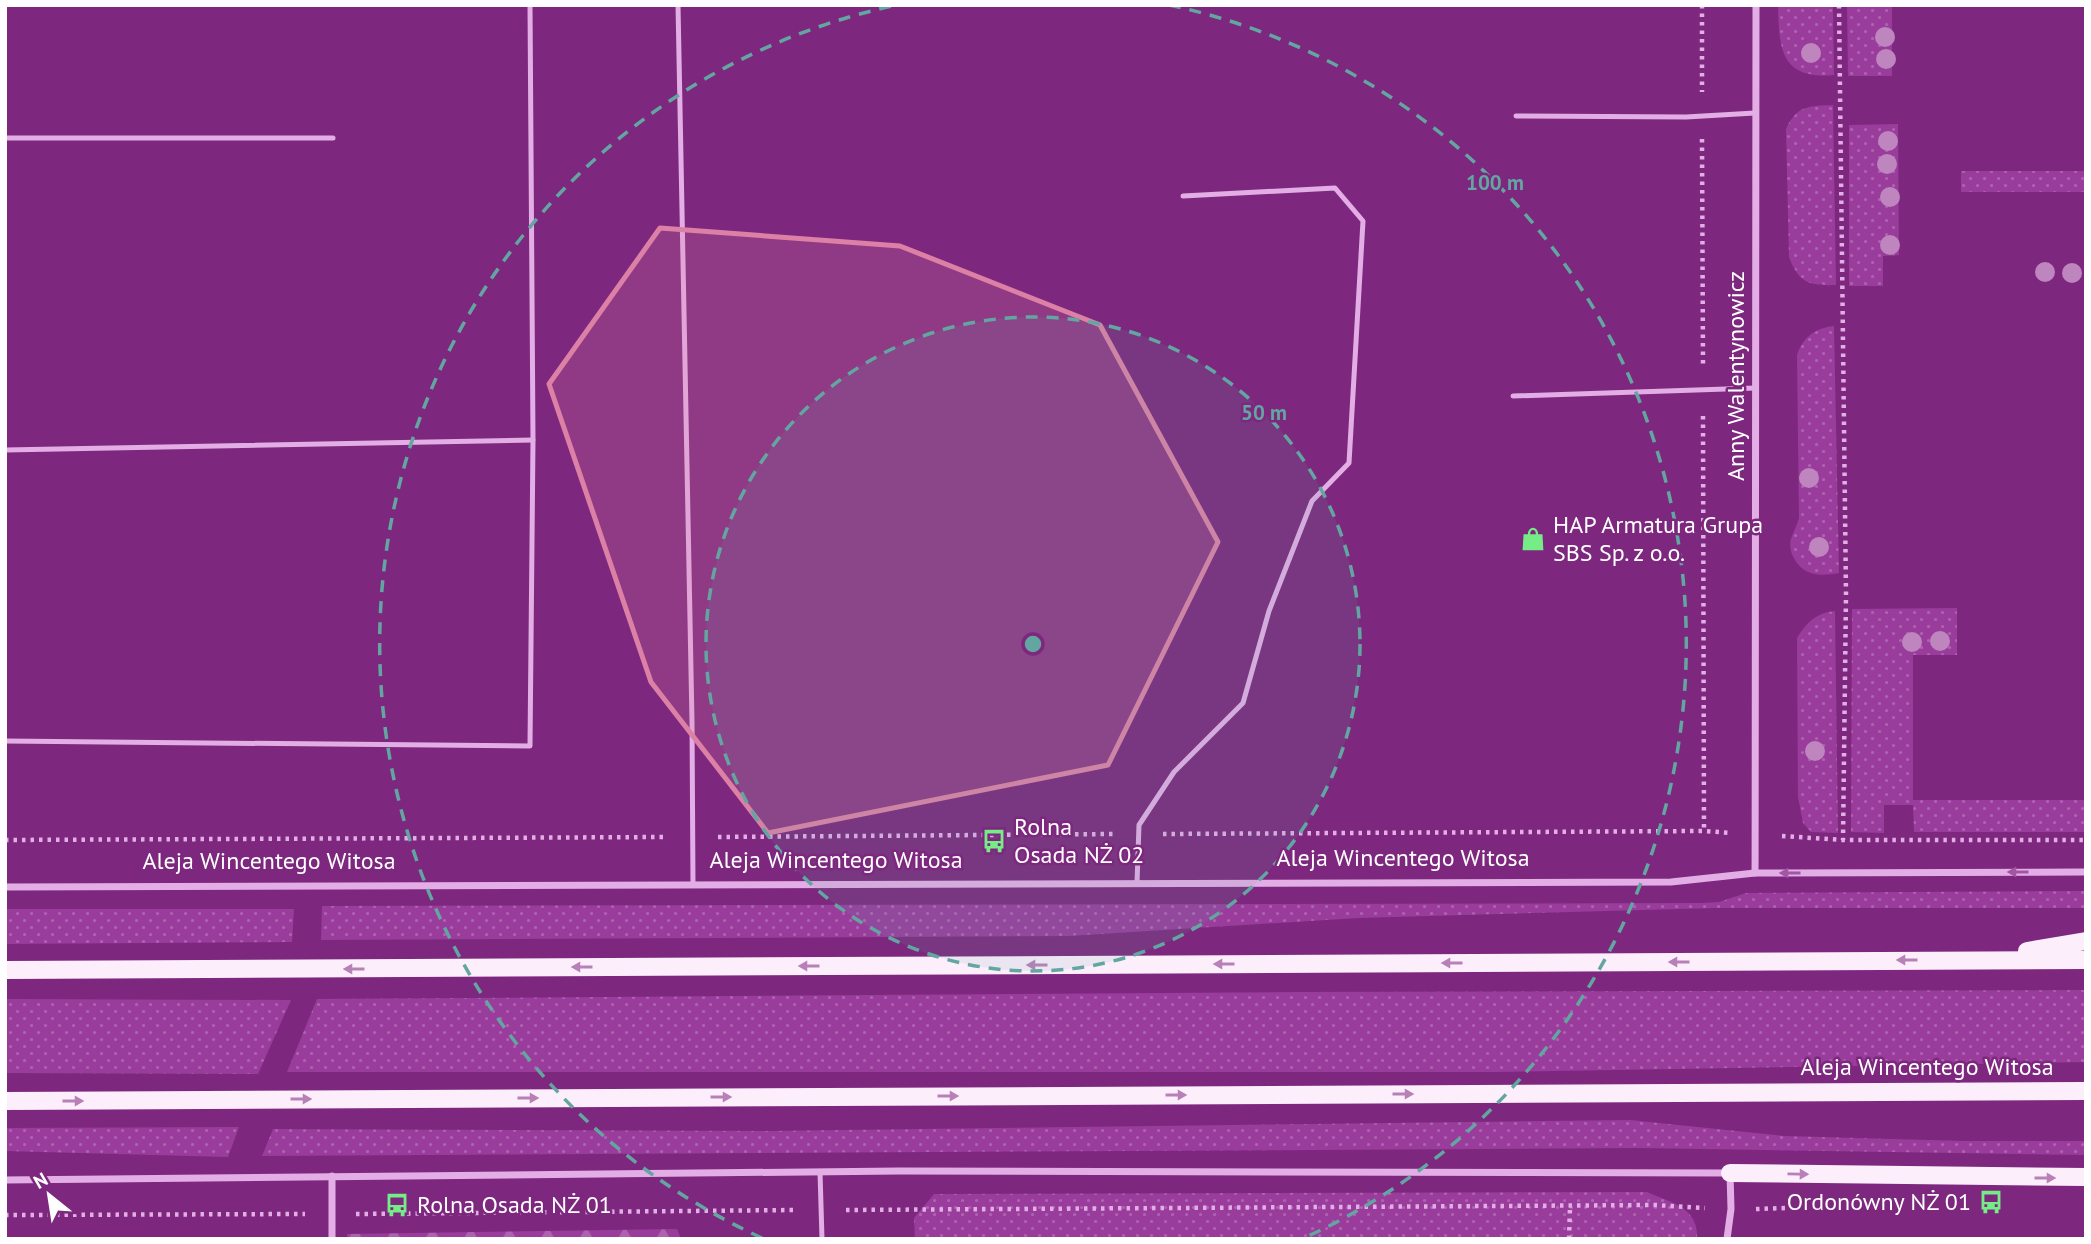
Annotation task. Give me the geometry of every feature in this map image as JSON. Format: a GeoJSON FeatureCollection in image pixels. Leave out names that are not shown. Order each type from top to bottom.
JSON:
{"type":"FeatureCollection","features":[{"type":"Feature","properties":{"kind":"main road"},"geometry":{"type":"LineString","coordinates":[[1975,960],[2086,942]]}},
{"type":"Feature","properties":{"kind":"main road"},"geometry":{"type":"LineString","coordinates":[[5,970],[2086,960]]}},
{"type":"Feature","properties":{"kind":"main road","name":"Aleja Wincentego Witosa"},"geometry":{"type":"LineString","coordinates":[[5,1101],[2086,1091]]}},
{"type":"Feature","properties":{"kind":"main road"},"geometry":{"type":"LineString","coordinates":[[1730,1173],[2086,1177]]}},
{"type":"Feature","properties":{"kind":"street","name":"Anny Walentynowicz"},"geometry":{"type":"LineString","coordinates":[[1755,873],[1758,594],[1756,5]]}},
{"type":"Feature","properties":{"kind":"street","name":"Aleja Wincentego Witosa"},"geometry":{"type":"LineString","coordinates":[[5,887],[1671,882],[1755,873],[2086,872]]}},
{"type":"Feature","properties":{"kind":"street"},"geometry":{"type":"LineString","coordinates":[[5,1180],[820,1172],[1730,1173],[1731,1209],[1727,1239]]}},
{"type":"Feature","properties":{"kind":"street"},"geometry":{"type":"LineString","coordinates":[[332,1176],[332,1239]]}},
{"type":"Feature","properties":{"kind":"lane"},"geometry":{"type":"LineString","coordinates":[[5,741],[530,746],[533,440],[530,5]]}},
{"type":"Feature","properties":{"kind":"lane"},"geometry":{"type":"LineString","coordinates":[[678,5],[692,885]]}},
{"type":"Feature","properties":{"kind":"lane"},"geometry":{"type":"LineString","coordinates":[[1516,116],[1686,117],[1755,113]]}},
{"type":"Feature","properties":{"kind":"lane"},"geometry":{"type":"LineString","coordinates":[[5,138],[333,138]]}},
{"type":"Feature","properties":{"kind":"lane"},"geometry":{"type":"LineString","coordinates":[[1137,883],[1139,825],[1174,772],[1243,703],[1269,611],[1312,501],[1349,463],[1363,221],[1335,188],[1183,196]]}},
{"type":"Feature","properties":{"kind":"lane"},"geometry":{"type":"LineString","coordinates":[[1513,396],[1756,388]]}},
{"type":"Feature","properties":{"kind":"lane"},"geometry":{"type":"LineString","coordinates":[[5,450],[533,440]]}},
{"type":"Feature","properties":{"kind":"lane"},"geometry":{"type":"LineString","coordinates":[[820,1172],[822,1239]]}},
{"type":"Feature","properties":{"kind":"path"},"geometry":{"type":"LineString","coordinates":[[1839,5],[1846,594],[1843,840]]}},
{"type":"Feature","properties":{"kind":"path"},"geometry":{"type":"LineString","coordinates":[[5,840],[1704,831],[1843,840],[2086,840]]}},
{"type":"Feature","properties":{"kind":"path"},"geometry":{"type":"LineString","coordinates":[[5,1215],[1655,1205],[1731,1209]]}},
{"type":"Feature","properties":{"kind":"path"},"geometry":{"type":"LineString","coordinates":[[1569,1239],[1570,1206]]}},
{"type":"Feature","properties":{"kind":"highlighted area"},"geometry":{"type":"Polygon","coordinates":[[[660,228],[900,246],[1100,325],[1218,542],[1108,765],[768,833],[651,682],[549,384],[660,228]]]}},
{"type":"Feature","properties":{"kind":"green space"},"geometry":{"type":"Polygon","coordinates":[[[1778,5],[1833,5],[1834,75],[1803,72],[1786,58],[1780,35],[1778,5]]]}},
{"type":"Feature","properties":{"kind":"green space"},"geometry":{"type":"Polygon","coordinates":[[[1847,5],[1892,5],[1892,76],[1848,76],[1847,5]]]}},
{"type":"Feature","properties":{"kind":"green space"},"geometry":{"type":"Polygon","coordinates":[[[1833,105],[1836,285],[1819,285],[1801,278],[1789,257],[1786,129],[1799,111],[1833,105]]]}},
{"type":"Feature","properties":{"kind":"green space"},"geometry":{"type":"Polygon","coordinates":[[[1898,124],[1899,255],[1883,256],[1883,286],[1849,286],[1849,125],[1898,124]]]}},
{"type":"Feature","properties":{"kind":"green space"},"geometry":{"type":"Polygon","coordinates":[[[1961,171],[2086,171],[2086,192],[1961,192],[1961,171]]]}},
{"type":"Feature","properties":{"kind":"green space"},"geometry":{"type":"Polygon","coordinates":[[[1834,326],[1839,573],[1820,575],[1799,566],[1790,547],[1799,518],[1797,355],[1811,334],[1834,326]]]}},
{"type":"Feature","properties":{"kind":"green space"},"geometry":{"type":"Polygon","coordinates":[[[1957,608],[1957,655],[1913,655],[1913,800],[2086,800],[2086,832],[1914,832],[1913,805],[1884,805],[1884,833],[1851,832],[1852,609],[1957,608]]]}},
{"type":"Feature","properties":{"kind":"green space"},"geometry":{"type":"Polygon","coordinates":[[[1835,611],[1838,833],[1811,832],[1803,823],[1798,797],[1797,638],[1813,619],[1835,611]]]}},
{"type":"Feature","properties":{"kind":"green space"},"geometry":{"type":"Polygon","coordinates":[[[2086,891],[2086,908],[1716,908],[1358,918],[1068,936],[321,940],[322,906],[1702,903],[1719,902],[1746,893],[2086,891]]]}},
{"type":"Feature","properties":{"kind":"green space"},"geometry":{"type":"Polygon","coordinates":[[[5,909],[294,909],[292,942],[5,944],[5,909]]]}},
{"type":"Feature","properties":{"kind":"green space"},"geometry":{"type":"Polygon","coordinates":[[[2086,990],[2086,1062],[1497,1072],[287,1072],[317,999],[2086,990]]]}},
{"type":"Feature","properties":{"kind":"green space"},"geometry":{"type":"Polygon","coordinates":[[[5,999],[291,1000],[258,1074],[5,1073],[5,999]]]}},
{"type":"Feature","properties":{"kind":"green space"},"geometry":{"type":"Polygon","coordinates":[[[1630,1120],[1784,1136],[2086,1141],[2086,1155],[1639,1148],[262,1156],[273,1129],[768,1131],[1630,1120]]]}},
{"type":"Feature","properties":{"kind":"green space"},"geometry":{"type":"Polygon","coordinates":[[[239,1127],[228,1157],[5,1151],[5,1128],[239,1127]]]}},
{"type":"Feature","properties":{"kind":"green space"},"geometry":{"type":"Polygon","coordinates":[[[1647,1192],[1674,1203],[1688,1213],[1696,1228],[1697,1239],[915,1239],[914,1218],[934,1194],[1647,1192]]]}},
{"type":"Feature","properties":{"kind":"green space"},"geometry":{"type":"Polygon","coordinates":[[[677,1229],[681,1239],[347,1239],[347,1234],[677,1229]]]}},
{"type":"Feature","properties":{"kind":"place","name":"HAP Armatura Grupa SBS Sp. z o.o."},"geometry":{"type":"Point","coordinates":[1533,539]}},
{"type":"Feature","properties":{"kind":"place","name":"Rolna Osada NŻ 02"},"geometry":{"type":"Point","coordinates":[994,841]}},
{"type":"Feature","properties":{"kind":"place","name":"Ordonówny NŻ 01"},"geometry":{"type":"Point","coordinates":[1991,1202]}},
{"type":"Feature","properties":{"kind":"place","name":"Rolna Osada NŻ 01"},"geometry":{"type":"Point","coordinates":[397,1205]}}]}
